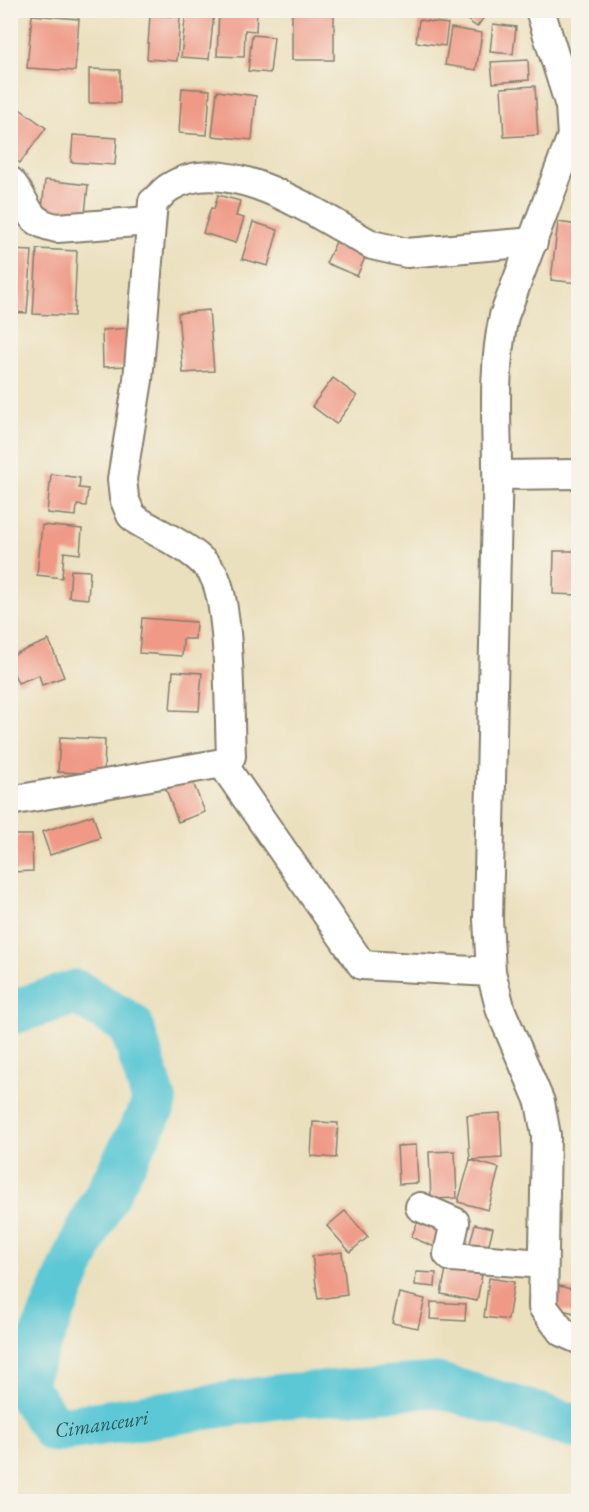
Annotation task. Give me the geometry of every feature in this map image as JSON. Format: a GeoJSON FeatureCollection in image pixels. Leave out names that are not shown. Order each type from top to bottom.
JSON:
{"type":"FeatureCollection","features":[{"type":"Feature","properties":{"kind":"street"},"geometry":{"type":"LineString","coordinates":[[540,10],[570,106],[572,136],[504,316],[498,343],[495,392],[498,475],[488,920],[491,972],[501,1011],[540,1102],[544,1124],[543,1307],[562,1332],[579,1339]]}},
{"type":"Feature","properties":{"kind":"street"},"geometry":{"type":"LineString","coordinates":[[10,801],[228,762],[231,756],[221,594],[213,574],[197,558],[138,521],[131,514],[124,498],[122,479],[138,380],[147,295],[153,202],[170,186],[199,177],[218,176],[249,180],[372,245],[387,249],[407,253],[533,242]]}},
{"type":"Feature","properties":{"kind":"street"},"geometry":{"type":"LineString","coordinates":[[10,181],[21,194],[28,213],[43,225],[57,228],[150,221]]}},
{"type":"Feature","properties":{"kind":"street"},"geometry":{"type":"LineString","coordinates":[[498,475],[579,474]]}},
{"type":"Feature","properties":{"kind":"street"},"geometry":{"type":"LineString","coordinates":[[222,763],[362,965],[491,972]]}},
{"type":"Feature","properties":{"kind":"street"},"geometry":{"type":"LineString","coordinates":[[420,1207],[455,1222],[448,1254],[451,1257],[543,1264]]}},
{"type":"Feature","properties":{"kind":"building"},"geometry":{"type":"Polygon","coordinates":[[[186,10],[214,13],[209,59],[181,57],[186,10]]]}},
{"type":"Feature","properties":{"kind":"building"},"geometry":{"type":"Polygon","coordinates":[[[219,10],[257,10],[256,31],[245,30],[244,57],[217,56],[219,10]]]}},
{"type":"Feature","properties":{"kind":"building"},"geometry":{"type":"Polygon","coordinates":[[[292,10],[334,10],[334,60],[292,60],[292,10]]]}},
{"type":"Feature","properties":{"kind":"building"},"geometry":{"type":"Polygon","coordinates":[[[461,10],[489,10],[477,27],[459,14],[461,10]]]}},
{"type":"Feature","properties":{"kind":"building"},"geometry":{"type":"Polygon","coordinates":[[[32,15],[79,19],[75,71],[27,68],[32,15]]]}},
{"type":"Feature","properties":{"kind":"building"},"geometry":{"type":"Polygon","coordinates":[[[150,15],[180,17],[177,61],[147,59],[150,15]]]}},
{"type":"Feature","properties":{"kind":"building"},"geometry":{"type":"Polygon","coordinates":[[[419,20],[448,24],[445,46],[416,42],[419,20]]]}},
{"type":"Feature","properties":{"kind":"building"},"geometry":{"type":"Polygon","coordinates":[[[493,24],[516,27],[513,54],[490,52],[493,24]]]}},
{"type":"Feature","properties":{"kind":"building"},"geometry":{"type":"Polygon","coordinates":[[[451,28],[482,33],[476,70],[445,65],[451,28]]]}},
{"type":"Feature","properties":{"kind":"building"},"geometry":{"type":"Polygon","coordinates":[[[252,35],[274,37],[270,73],[248,71],[252,35]]]}},
{"type":"Feature","properties":{"kind":"building"},"geometry":{"type":"Polygon","coordinates":[[[528,60],[529,80],[493,83],[491,62],[528,60]]]}},
{"type":"Feature","properties":{"kind":"building"},"geometry":{"type":"Polygon","coordinates":[[[89,69],[120,70],[120,103],[89,103],[89,69]]]}},
{"type":"Feature","properties":{"kind":"building"},"geometry":{"type":"Polygon","coordinates":[[[535,86],[538,135],[504,137],[501,88],[535,86]]]}},
{"type":"Feature","properties":{"kind":"building"},"geometry":{"type":"Polygon","coordinates":[[[182,88],[210,90],[207,135],[179,133],[182,88]]]}},
{"type":"Feature","properties":{"kind":"building"},"geometry":{"type":"Polygon","coordinates":[[[217,91],[256,96],[252,140],[212,136],[217,91]]]}},
{"type":"Feature","properties":{"kind":"building"},"geometry":{"type":"Polygon","coordinates":[[[10,102],[46,128],[20,163],[10,156],[10,102]]]}},
{"type":"Feature","properties":{"kind":"building"},"geometry":{"type":"Polygon","coordinates":[[[73,135],[117,138],[115,165],[71,162],[73,135]]]}},
{"type":"Feature","properties":{"kind":"building"},"geometry":{"type":"Polygon","coordinates":[[[45,180],[88,185],[84,224],[41,219],[45,180]]]}},
{"type":"Feature","properties":{"kind":"building"},"geometry":{"type":"Polygon","coordinates":[[[218,195],[240,201],[236,216],[244,218],[236,243],[203,233],[218,195]]]}},
{"type":"Feature","properties":{"kind":"building"},"geometry":{"type":"Polygon","coordinates":[[[253,222],[278,230],[268,266],[242,259],[253,222]]]}},
{"type":"Feature","properties":{"kind":"building"},"geometry":{"type":"Polygon","coordinates":[[[558,222],[578,225],[578,283],[551,280],[558,222]]]}},
{"type":"Feature","properties":{"kind":"building"},"geometry":{"type":"Polygon","coordinates":[[[336,242],[366,255],[357,276],[326,263],[336,242]]]}},
{"type":"Feature","properties":{"kind":"building"},"geometry":{"type":"Polygon","coordinates":[[[37,249],[77,251],[74,316],[33,314],[37,249]]]}},
{"type":"Feature","properties":{"kind":"building"},"geometry":{"type":"Polygon","coordinates":[[[10,250],[32,251],[27,313],[10,312],[10,250]]]}},
{"type":"Feature","properties":{"kind":"building"},"geometry":{"type":"Polygon","coordinates":[[[209,310],[214,371],[183,373],[178,313],[209,310]]]}},
{"type":"Feature","properties":{"kind":"building"},"geometry":{"type":"Polygon","coordinates":[[[130,328],[131,366],[103,367],[102,330],[130,328]]]}},
{"type":"Feature","properties":{"kind":"building"},"geometry":{"type":"Polygon","coordinates":[[[333,378],[357,396],[336,424],[312,406],[333,378]]]}},
{"type":"Feature","properties":{"kind":"building"},"geometry":{"type":"Polygon","coordinates":[[[51,474],[80,478],[79,488],[88,489],[86,506],[77,505],[76,516],[47,513],[51,474]]]}},
{"type":"Feature","properties":{"kind":"building"},"geometry":{"type":"Polygon","coordinates":[[[42,525],[82,529],[80,554],[64,552],[62,578],[37,575],[42,525]]]}},
{"type":"Feature","properties":{"kind":"building"},"geometry":{"type":"Polygon","coordinates":[[[554,551],[578,551],[578,595],[553,594],[554,551]]]}},
{"type":"Feature","properties":{"kind":"building"},"geometry":{"type":"Polygon","coordinates":[[[71,570],[90,571],[88,599],[69,597],[71,570]]]}},
{"type":"Feature","properties":{"kind":"building"},"geometry":{"type":"Polygon","coordinates":[[[142,618],[196,622],[195,639],[183,639],[182,656],[139,653],[142,618]]]}},
{"type":"Feature","properties":{"kind":"building"},"geometry":{"type":"Polygon","coordinates":[[[49,640],[64,677],[42,685],[39,675],[18,683],[10,665],[10,656],[49,640]]]}},
{"type":"Feature","properties":{"kind":"building"},"geometry":{"type":"Polygon","coordinates":[[[173,671],[202,673],[199,711],[170,710],[173,671]]]}},
{"type":"Feature","properties":{"kind":"building"},"geometry":{"type":"Polygon","coordinates":[[[60,737],[105,739],[104,774],[58,772],[60,737]]]}},
{"type":"Feature","properties":{"kind":"building"},"geometry":{"type":"Polygon","coordinates":[[[192,780],[205,812],[178,822],[166,789],[192,780]]]}},
{"type":"Feature","properties":{"kind":"building"},"geometry":{"type":"Polygon","coordinates":[[[93,815],[100,838],[50,855],[42,832],[93,815]]]}},
{"type":"Feature","properties":{"kind":"building"},"geometry":{"type":"Polygon","coordinates":[[[10,835],[32,835],[33,871],[10,872],[10,835]]]}},
{"type":"Feature","properties":{"kind":"building"},"geometry":{"type":"Polygon","coordinates":[[[500,1113],[502,1158],[470,1160],[467,1115],[500,1113]]]}},
{"type":"Feature","properties":{"kind":"building"},"geometry":{"type":"Polygon","coordinates":[[[313,1122],[338,1123],[336,1158],[311,1156],[313,1122]]]}},
{"type":"Feature","properties":{"kind":"building"},"geometry":{"type":"Polygon","coordinates":[[[416,1145],[418,1183],[399,1184],[397,1146],[416,1145]]]}},
{"type":"Feature","properties":{"kind":"building"},"geometry":{"type":"Polygon","coordinates":[[[455,1151],[457,1198],[431,1199],[429,1152],[455,1151]]]}},
{"type":"Feature","properties":{"kind":"building"},"geometry":{"type":"Polygon","coordinates":[[[470,1160],[499,1168],[488,1210],[458,1202],[470,1160]]]}},
{"type":"Feature","properties":{"kind":"building"},"geometry":{"type":"Polygon","coordinates":[[[345,1211],[368,1237],[350,1252],[327,1226],[345,1211]]]}},
{"type":"Feature","properties":{"kind":"building"},"geometry":{"type":"Polygon","coordinates":[[[420,1217],[445,1228],[437,1248],[411,1237],[420,1217]]]}},
{"type":"Feature","properties":{"kind":"building"},"geometry":{"type":"Polygon","coordinates":[[[475,1224],[493,1228],[486,1255],[468,1251],[475,1224]]]}},
{"type":"Feature","properties":{"kind":"building"},"geometry":{"type":"Polygon","coordinates":[[[342,1252],[347,1295],[318,1299],[312,1256],[342,1252]]]}},
{"type":"Feature","properties":{"kind":"building"},"geometry":{"type":"Polygon","coordinates":[[[446,1269],[482,1275],[477,1301],[441,1294],[446,1269]]]}},
{"type":"Feature","properties":{"kind":"building"},"geometry":{"type":"Polygon","coordinates":[[[416,1272],[436,1273],[435,1287],[415,1285],[416,1272]]]}},
{"type":"Feature","properties":{"kind":"building"},"geometry":{"type":"Polygon","coordinates":[[[489,1278],[514,1282],[508,1320],[484,1317],[489,1278]]]}},
{"type":"Feature","properties":{"kind":"building"},"geometry":{"type":"Polygon","coordinates":[[[556,1285],[578,1291],[578,1314],[550,1307],[556,1285]]]}},
{"type":"Feature","properties":{"kind":"building"},"geometry":{"type":"Polygon","coordinates":[[[399,1293],[425,1299],[418,1328],[392,1323],[399,1293]]]}},
{"type":"Feature","properties":{"kind":"building"},"geometry":{"type":"Polygon","coordinates":[[[431,1302],[466,1304],[465,1321],[430,1319],[431,1302]]]}},
{"type":"Feature","properties":{"kind":"building"},"geometry":{"type":"Polygon","coordinates":[[[576,1360],[578,1360],[578,1376],[576,1376],[576,1360]]]}},
{"type":"Feature","properties":{"kind":"waterway","name":"Cimanceuri"},"geometry":{"type":"LineString","coordinates":[[10,1013],[76,992],[131,1025],[155,1103],[87,1232],[22,1383],[54,1430],[283,1396],[437,1385],[578,1427]]}}]}
